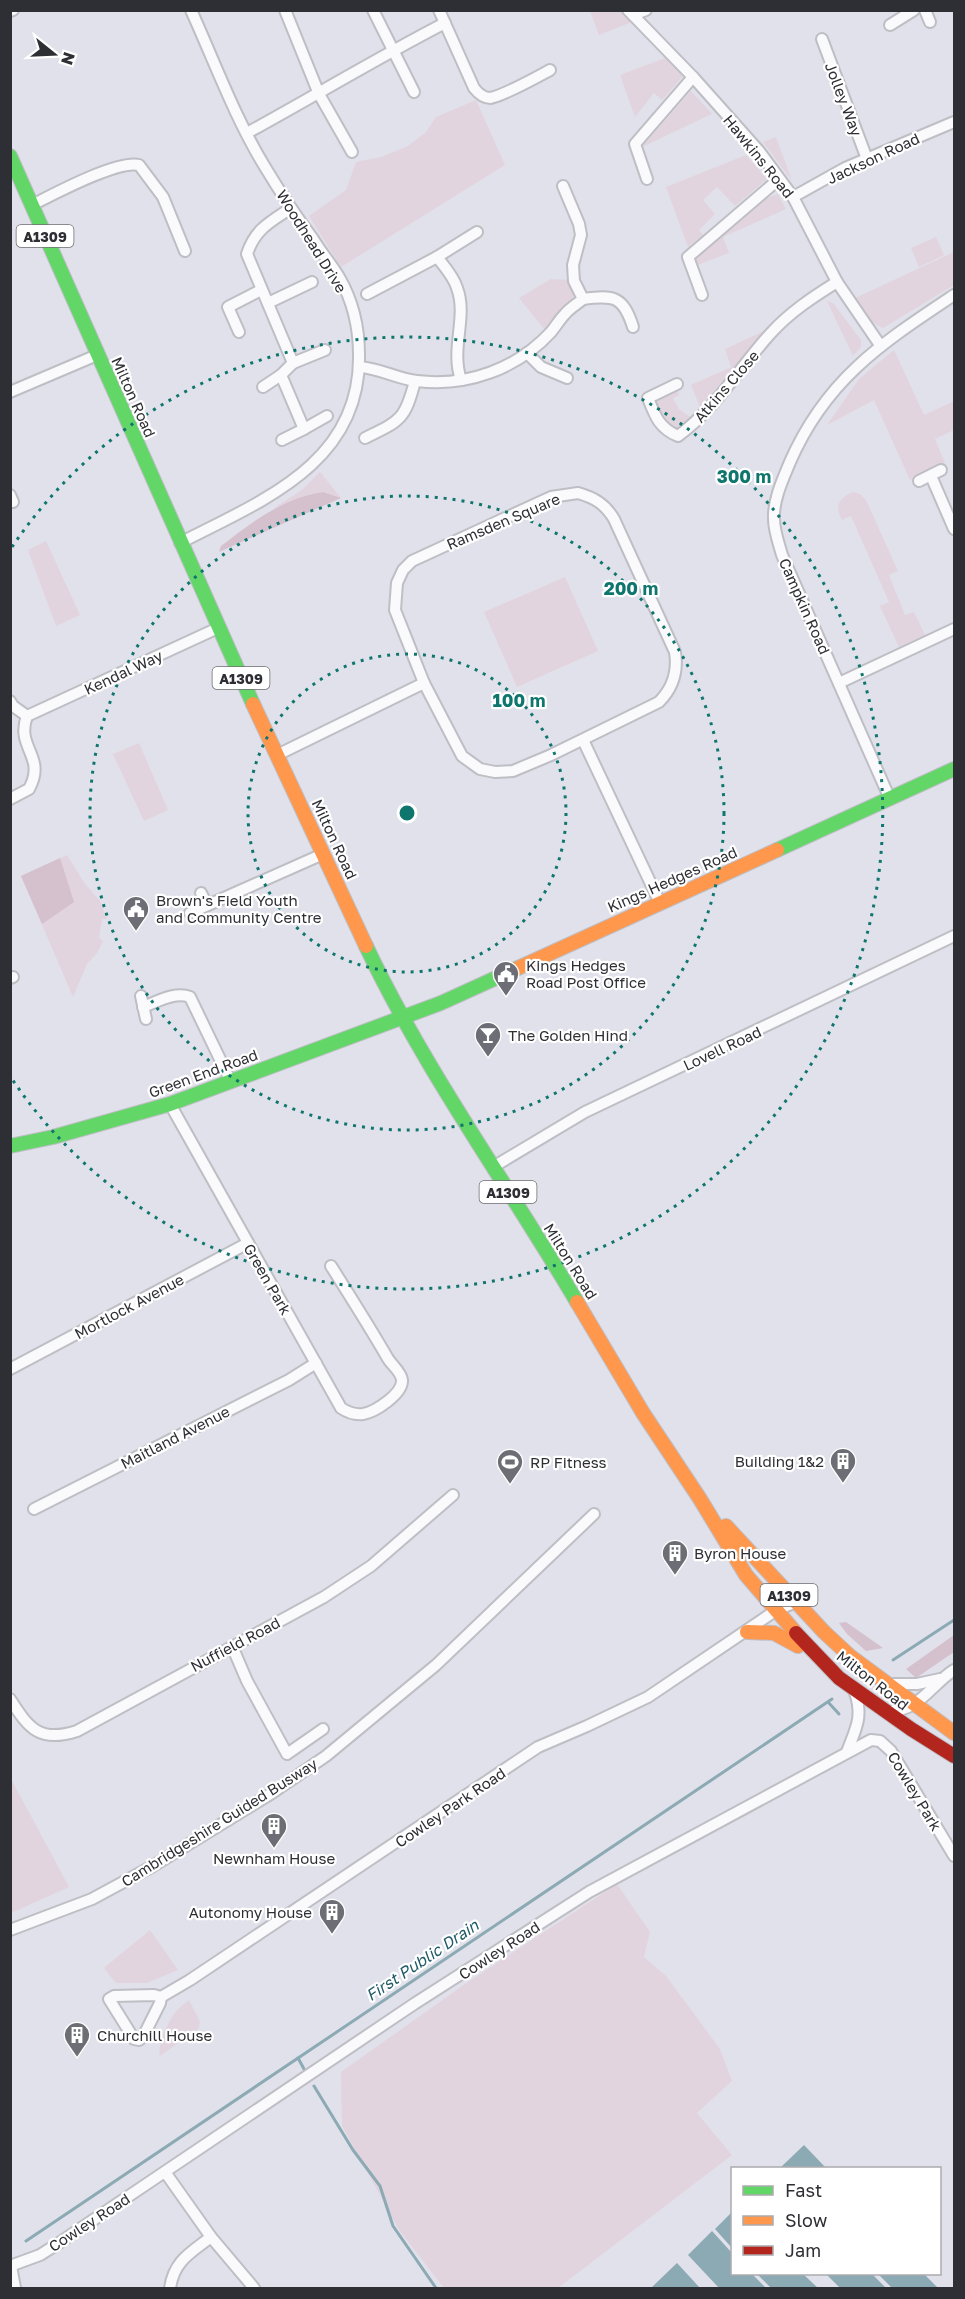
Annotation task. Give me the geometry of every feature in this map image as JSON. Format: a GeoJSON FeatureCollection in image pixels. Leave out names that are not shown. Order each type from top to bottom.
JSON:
{"type":"FeatureCollection","features":[{"type":"Feature","properties":{"kind":"main road","name":"Milton Road"},"geometry":{"type":"LineString","coordinates":[[10,156],[218,628],[385,986],[402,1017],[528,1224],[542,1242],[643,1413],[700,1499],[746,1575],[775,1611],[826,1666],[910,1729],[954,1756]]}},
{"type":"Feature","properties":{"kind":"main road","name":"Kings Hedges Road"},"geometry":{"type":"LineString","coordinates":[[402,1017],[441,1003],[954,769]]}},
{"type":"Feature","properties":{"kind":"main road","name":"Green End Road"},"geometry":{"type":"LineString","coordinates":[[10,1146],[63,1135],[170,1104],[402,1017]]}},
{"type":"Feature","properties":{"kind":"main road","name":"Milton Road"},"geometry":{"type":"LineString","coordinates":[[700,1499],[851,1657],[954,1733]]}},
{"type":"Feature","properties":{"kind":"main road","name":"A1309"},"geometry":{"type":"LineString","coordinates":[[740,1542],[747,1559],[775,1595],[778,1603],[775,1611]]}},
{"type":"Feature","properties":{"kind":"main road","name":"A1309"},"geometry":{"type":"LineString","coordinates":[[747,1632],[769,1630],[782,1634],[815,1661],[826,1666]]}},
{"type":"Feature","properties":{"kind":"main road","name":"A1309"},"geometry":{"type":"LineString","coordinates":[[915,1705],[915,1712],[927,1729],[954,1748]]}},
{"type":"Feature","properties":{"kind":"street","name":"Woodhead Drive"},"geometry":{"type":"LineString","coordinates":[[180,543],[263,499],[297,478],[320,458],[337,437],[348,415],[359,367],[359,337],[352,306],[339,277],[291,208],[247,133],[191,10]]}},
{"type":"Feature","properties":{"kind":"street"},"geometry":{"type":"LineString","coordinates":[[285,10],[319,94],[352,152]]}},
{"type":"Feature","properties":{"kind":"street"},"geometry":{"type":"LineString","coordinates":[[373,10],[414,92]]}},
{"type":"Feature","properties":{"kind":"street"},"geometry":{"type":"LineString","coordinates":[[439,10],[474,88],[480,95],[491,98],[550,70]]}},
{"type":"Feature","properties":{"kind":"street","name":"Hawkins Road"},"geometry":{"type":"LineString","coordinates":[[631,13],[646,10]]}},
{"type":"Feature","properties":{"kind":"street"},"geometry":{"type":"LineString","coordinates":[[890,25],[914,10]]}},
{"type":"Feature","properties":{"kind":"street"},"geometry":{"type":"LineString","coordinates":[[925,10],[930,22]]}},
{"type":"Feature","properties":{"kind":"street","name":"Hawkins Road"},"geometry":{"type":"LineString","coordinates":[[631,13],[693,77],[759,151],[793,197],[837,282],[880,345]]}},
{"type":"Feature","properties":{"kind":"street"},"geometry":{"type":"LineString","coordinates":[[247,133],[319,94],[392,50],[445,23]]}},
{"type":"Feature","properties":{"kind":"street","name":"Jolley Way"},"geometry":{"type":"LineString","coordinates":[[822,39],[867,159]]}},
{"type":"Feature","properties":{"kind":"street"},"geometry":{"type":"LineString","coordinates":[[647,179],[635,144],[693,77]]}},
{"type":"Feature","properties":{"kind":"street","name":"Jackson Road"},"geometry":{"type":"LineString","coordinates":[[793,197],[845,168],[954,122]]}},
{"type":"Feature","properties":{"kind":"street"},"geometry":{"type":"LineString","coordinates":[[32,205],[110,169],[127,164],[139,165],[162,197],[185,251]]}},
{"type":"Feature","properties":{"kind":"street"},"geometry":{"type":"LineString","coordinates":[[702,295],[688,256],[779,179]]}},
{"type":"Feature","properties":{"kind":"street"},"geometry":{"type":"LineString","coordinates":[[563,186],[579,224],[581,235],[573,265],[574,280],[583,299]]}},
{"type":"Feature","properties":{"kind":"street"},"geometry":{"type":"LineString","coordinates":[[291,208],[265,225],[252,240],[247,254],[293,363]]}},
{"type":"Feature","properties":{"kind":"street"},"geometry":{"type":"LineString","coordinates":[[367,294],[437,257],[477,232]]}},
{"type":"Feature","properties":{"kind":"street"},"geometry":{"type":"LineString","coordinates":[[437,257],[457,288],[460,305],[456,365],[460,380]]}},
{"type":"Feature","properties":{"kind":"street"},"geometry":{"type":"LineString","coordinates":[[268,303],[312,282]]}},
{"type":"Feature","properties":{"kind":"street","name":"Atkins Close"},"geometry":{"type":"LineString","coordinates":[[677,384],[648,398],[658,422],[668,432],[678,436],[720,396],[782,322],[804,303],[837,282]]}},
{"type":"Feature","properties":{"kind":"street"},"geometry":{"type":"LineString","coordinates":[[239,332],[228,307],[261,290]]}},
{"type":"Feature","properties":{"kind":"street","name":"Campkin Road"},"geometry":{"type":"LineString","coordinates":[[890,799],[782,555],[774,519],[780,486],[804,434],[833,390],[880,345],[954,296]]}},
{"type":"Feature","properties":{"kind":"street"},"geometry":{"type":"LineString","coordinates":[[359,367],[373,368],[415,381],[446,382],[477,378],[527,353],[583,299],[615,298],[624,305],[633,327]]}},
{"type":"Feature","properties":{"kind":"street"},"geometry":{"type":"LineString","coordinates":[[263,387],[281,375],[293,363],[325,350]]}},
{"type":"Feature","properties":{"kind":"street"},"geometry":{"type":"LineString","coordinates":[[527,353],[541,367],[567,378]]}},
{"type":"Feature","properties":{"kind":"street"},"geometry":{"type":"LineString","coordinates":[[10,392],[97,355]]}},
{"type":"Feature","properties":{"kind":"street"},"geometry":{"type":"LineString","coordinates":[[281,375],[304,429]]}},
{"type":"Feature","properties":{"kind":"street"},"geometry":{"type":"LineString","coordinates":[[365,438],[378,437],[403,414],[409,403],[415,381]]}},
{"type":"Feature","properties":{"kind":"street"},"geometry":{"type":"LineString","coordinates":[[282,440],[327,416]]}},
{"type":"Feature","properties":{"kind":"street"},"geometry":{"type":"LineString","coordinates":[[919,481],[936,473],[954,529]]}},
{"type":"Feature","properties":{"kind":"street","name":"Ramsden Square"},"geometry":{"type":"LineString","coordinates":[[566,494],[588,496],[608,509],[675,652],[676,662],[671,686],[659,702],[583,740],[513,771],[495,772],[480,769],[462,756],[424,682],[395,610],[395,592],[403,570],[412,561],[551,497],[566,494]]}},
{"type":"Feature","properties":{"kind":"street","name":"Kendal Way"},"geometry":{"type":"LineString","coordinates":[[27,716],[218,628]]}},
{"type":"Feature","properties":{"kind":"street"},"geometry":{"type":"LineString","coordinates":[[839,683],[954,629]]}},
{"type":"Feature","properties":{"kind":"street"},"geometry":{"type":"LineString","coordinates":[[277,755],[424,682]]}},
{"type":"Feature","properties":{"kind":"street"},"geometry":{"type":"LineString","coordinates":[[10,701],[27,716],[24,725],[25,739],[37,771],[30,789],[10,799]]}},
{"type":"Feature","properties":{"kind":"street"},"geometry":{"type":"LineString","coordinates":[[583,740],[660,903]]}},
{"type":"Feature","properties":{"kind":"street"},"geometry":{"type":"LineString","coordinates":[[190,913],[323,854]]}},
{"type":"Feature","properties":{"kind":"street"},"geometry":{"type":"LineString","coordinates":[[201,893],[207,905]]}},
{"type":"Feature","properties":{"kind":"street","name":"Lovell Road"},"geometry":{"type":"LineString","coordinates":[[493,1167],[585,1112],[954,936]]}},
{"type":"Feature","properties":{"kind":"street"},"geometry":{"type":"LineString","coordinates":[[146,1019],[142,1001],[183,995],[190,997],[231,1082]]}},
{"type":"Feature","properties":{"kind":"street","name":"Green Park"},"geometry":{"type":"LineString","coordinates":[[170,1104],[341,1408],[344,1411],[365,1414],[394,1397],[401,1388],[400,1374],[388,1360],[331,1266]]}},
{"type":"Feature","properties":{"kind":"street","name":"Mortlock Avenue"},"geometry":{"type":"LineString","coordinates":[[10,1369],[248,1243]]}},
{"type":"Feature","properties":{"kind":"street","name":"Maitland Avenue"},"geometry":{"type":"LineString","coordinates":[[34,1509],[289,1380],[316,1363]]}},
{"type":"Feature","properties":{"kind":"street","name":"Nuffield Road"},"geometry":{"type":"LineString","coordinates":[[10,1699],[29,1727],[40,1734],[60,1737],[77,1731],[354,1579],[453,1495]]}},
{"type":"Feature","properties":{"kind":"street","name":"Cambridgeshire Guided Busway"},"geometry":{"type":"LineString","coordinates":[[10,1930],[92,1899],[153,1866],[272,1793],[326,1756],[436,1665],[594,1514]]}},
{"type":"Feature","properties":{"kind":"street","name":"A1309"},"geometry":{"type":"LineString","coordinates":[[761,1622],[764,1608],[762,1594]]}},
{"type":"Feature","properties":{"kind":"street","name":"A1309"},"geometry":{"type":"LineString","coordinates":[[747,1632],[775,1611],[796,1602]]}},
{"type":"Feature","properties":{"kind":"street","name":"Cowley Park Road"},"geometry":{"type":"LineString","coordinates":[[161,1997],[190,1980],[538,1747],[648,1697],[729,1641],[747,1632]]}},
{"type":"Feature","properties":{"kind":"street"},"geometry":{"type":"LineString","coordinates":[[232,1646],[247,1681],[287,1754],[323,1729]]}},
{"type":"Feature","properties":{"kind":"street"},"geometry":{"type":"LineString","coordinates":[[885,1711],[899,1711],[915,1705],[940,1679],[954,1670]]}},
{"type":"Feature","properties":{"kind":"street"},"geometry":{"type":"LineString","coordinates":[[886,1683],[900,1686],[940,1679]]}},
{"type":"Feature","properties":{"kind":"street"},"geometry":{"type":"LineString","coordinates":[[847,1752],[860,1718],[858,1700],[853,1687]]}},
{"type":"Feature","properties":{"kind":"street","name":"Cowley Park"},"geometry":{"type":"LineString","coordinates":[[866,1742],[880,1741],[891,1751],[954,1856]]}},
{"type":"Feature","properties":{"kind":"street","name":"Cowley Road"},"geometry":{"type":"LineString","coordinates":[[11,2266],[59,2243],[414,2004],[589,1892],[866,1742]]}},
{"type":"Feature","properties":{"kind":"street"},"geometry":{"type":"LineString","coordinates":[[154,1995],[161,1997],[143,2037],[139,2040],[134,2039],[109,1999],[114,1996],[154,1995]]}},
{"type":"Feature","properties":{"kind":"street"},"geometry":{"type":"LineString","coordinates":[[165,2172],[211,2237],[254,2289]]}},
{"type":"Feature","properties":{"kind":"street"},"geometry":{"type":"LineString","coordinates":[[170,2289],[172,2275],[178,2263],[211,2237]]}},
{"type":"Feature","properties":{"kind":"street"},"geometry":{"type":"LineString","coordinates":[[11,2266],[15,2289]]}},
{"type":"Feature","properties":{"kind":"shaded area"},"geometry":{"type":"Polygon","coordinates":[[[590,11],[620,11],[632,22],[599,35],[590,11]]]}},
{"type":"Feature","properties":{"kind":"shaded area"},"geometry":{"type":"Polygon","coordinates":[[[665,58],[683,76],[662,100],[654,93],[635,117],[620,75],[665,58]]]}},
{"type":"Feature","properties":{"kind":"shaded area"},"geometry":{"type":"Polygon","coordinates":[[[691,91],[712,114],[642,147],[691,91]]]}},
{"type":"Feature","properties":{"kind":"shaded area"},"geometry":{"type":"Polygon","coordinates":[[[476,100],[505,165],[341,267],[309,216],[346,190],[356,162],[381,157],[408,146],[426,132],[436,117],[476,100]]]}},
{"type":"Feature","properties":{"kind":"shaded area"},"geometry":{"type":"Polygon","coordinates":[[[776,137],[792,181],[763,142],[776,137]]]}},
{"type":"Feature","properties":{"kind":"shaded area"},"geometry":{"type":"Polygon","coordinates":[[[746,155],[767,179],[735,206],[717,187],[703,200],[715,214],[699,230],[703,235],[688,247],[666,187],[746,155]]]}},
{"type":"Feature","properties":{"kind":"shaded area"},"geometry":{"type":"Polygon","coordinates":[[[778,194],[786,209],[723,237],[729,253],[695,266],[693,260],[767,198],[778,194]]]}},
{"type":"Feature","properties":{"kind":"shaded area"},"geometry":{"type":"Polygon","coordinates":[[[936,237],[944,255],[919,267],[911,248],[936,237]]]}},
{"type":"Feature","properties":{"kind":"shaded area"},"geometry":{"type":"Polygon","coordinates":[[[954,252],[954,285],[883,328],[871,322],[853,299],[954,252]]]}},
{"type":"Feature","properties":{"kind":"shaded area"},"geometry":{"type":"Polygon","coordinates":[[[551,279],[569,280],[574,291],[572,302],[546,331],[519,298],[551,279]]]}},
{"type":"Feature","properties":{"kind":"shaded area"},"geometry":{"type":"Polygon","coordinates":[[[827,301],[833,303],[861,340],[861,347],[853,356],[827,301]]]}},
{"type":"Feature","properties":{"kind":"shaded area"},"geometry":{"type":"Polygon","coordinates":[[[766,330],[700,407],[691,385],[731,367],[725,349],[766,330]]]}},
{"type":"Feature","properties":{"kind":"shaded area"},"geometry":{"type":"Polygon","coordinates":[[[894,350],[924,415],[954,401],[954,430],[935,439],[945,463],[910,480],[874,400],[827,425],[859,379],[894,350]]]}},
{"type":"Feature","properties":{"kind":"shaded area"},"geometry":{"type":"Polygon","coordinates":[[[677,388],[679,395],[673,398],[679,409],[693,419],[681,430],[671,430],[655,399],[677,388]]]}},
{"type":"Feature","properties":{"kind":"shaded area"},"geometry":{"type":"Polygon","coordinates":[[[320,472],[341,498],[323,492],[311,494],[274,508],[302,490],[320,472]]]}},
{"type":"Feature","properties":{"kind":"shaded area"},"geometry":{"type":"Polygon","coordinates":[[[323,492],[341,498],[219,552],[221,546],[244,528],[281,505],[323,492]]]}},
{"type":"Feature","properties":{"kind":"shaded area"},"geometry":{"type":"Polygon","coordinates":[[[853,492],[860,494],[866,500],[898,571],[889,575],[905,615],[914,612],[925,635],[899,647],[880,606],[889,602],[851,516],[842,520],[838,511],[841,500],[853,492]]]}},
{"type":"Feature","properties":{"kind":"shaded area"},"geometry":{"type":"Polygon","coordinates":[[[46,541],[80,615],[56,626],[28,550],[46,541]]]}},
{"type":"Feature","properties":{"kind":"shaded area"},"geometry":{"type":"Polygon","coordinates":[[[565,577],[598,651],[517,687],[484,612],[565,577]]]}},
{"type":"Feature","properties":{"kind":"shaded area"},"geometry":{"type":"Polygon","coordinates":[[[139,743],[168,810],[144,821],[113,754],[139,743]]]}},
{"type":"Feature","properties":{"kind":"shaded area"},"geometry":{"type":"Polygon","coordinates":[[[67,855],[85,884],[100,901],[107,919],[102,919],[99,938],[103,941],[97,953],[87,964],[73,997],[21,876],[67,855]]]}},
{"type":"Feature","properties":{"kind":"shaded area"},"geometry":{"type":"Polygon","coordinates":[[[60,858],[74,902],[42,924],[21,876],[60,858]]]}},
{"type":"Feature","properties":{"kind":"shaded area"},"geometry":{"type":"Polygon","coordinates":[[[846,1622],[883,1648],[866,1651],[847,1634],[839,1623],[846,1622]]]}},
{"type":"Feature","properties":{"kind":"shaded area"},"geometry":{"type":"Polygon","coordinates":[[[954,1635],[954,1652],[916,1678],[906,1669],[954,1635]]]}},
{"type":"Feature","properties":{"kind":"shaded area"},"geometry":{"type":"Polygon","coordinates":[[[10,1777],[69,1887],[11,1913],[10,1913],[10,1777]]]}},
{"type":"Feature","properties":{"kind":"shaded area"},"geometry":{"type":"Polygon","coordinates":[[[617,1884],[650,1932],[644,1957],[666,1976],[720,2049],[732,2081],[697,2113],[732,2155],[558,2288],[444,2288],[399,2230],[342,2126],[341,2072],[465,1984],[617,1884]]]}},
{"type":"Feature","properties":{"kind":"shaded area"},"geometry":{"type":"Polygon","coordinates":[[[150,1930],[178,1970],[147,1983],[116,1983],[104,1968],[150,1930]]]}},
{"type":"Feature","properties":{"kind":"shaded area"},"geometry":{"type":"Polygon","coordinates":[[[189,2000],[200,2022],[199,2028],[160,2056],[161,2041],[168,2023],[177,2010],[189,2000]]]}},
{"type":"Feature","properties":{"kind":"water"},"geometry":{"type":"Polygon","coordinates":[[[804,2145],[825,2167],[781,2167],[804,2145]]]}},
{"type":"Feature","properties":{"kind":"water"},"geometry":{"type":"Polygon","coordinates":[[[731,2213],[731,2247],[715,2229],[731,2213]]]}},
{"type":"Feature","properties":{"kind":"water"},"geometry":{"type":"Polygon","coordinates":[[[712,2231],[731,2252],[731,2275],[753,2275],[766,2288],[719,2288],[688,2255],[712,2231]]]}},
{"type":"Feature","properties":{"kind":"water"},"geometry":{"type":"Polygon","coordinates":[[[677,2263],[700,2288],[652,2287],[677,2263]]]}},
{"type":"Feature","properties":{"kind":"water"},"geometry":{"type":"Polygon","coordinates":[[[758,2275],[804,2275],[818,2288],[771,2288],[758,2275]]]}},
{"type":"Feature","properties":{"kind":"water"},"geometry":{"type":"Polygon","coordinates":[[[827,2275],[873,2275],[886,2288],[840,2288],[827,2275]]]}},
{"type":"Feature","properties":{"kind":"water"},"geometry":{"type":"Polygon","coordinates":[[[879,2275],[925,2275],[938,2288],[892,2288],[879,2275]]]}},
{"type":"Feature","properties":{"kind":"waterway"},"geometry":{"type":"LineString","coordinates":[[893,1660],[954,1620]]}},
{"type":"Feature","properties":{"kind":"waterway","name":"First Public Drain"},"geometry":{"type":"LineString","coordinates":[[26,2241],[832,1699]]}},
{"type":"Feature","properties":{"kind":"waterway"},"geometry":{"type":"LineString","coordinates":[[828,1702],[839,1714]]}},
{"type":"Feature","properties":{"kind":"waterway"},"geometry":{"type":"LineString","coordinates":[[298,2058],[304,2069]]}},
{"type":"Feature","properties":{"kind":"waterway","name":"First Public Drain"},"geometry":{"type":"LineString","coordinates":[[314,2086],[353,2150],[380,2186],[393,2226],[436,2288]]}},
{"type":"Feature","properties":{"kind":"traffic: fast"},"geometry":{"type":"LineString","coordinates":[[10,156],[253,704]]}},
{"type":"Feature","properties":{"kind":"traffic: fast"},"geometry":{"type":"LineString","coordinates":[[777,850],[954,769]]}},
{"type":"Feature","properties":{"kind":"traffic: fast"},"geometry":{"type":"LineString","coordinates":[[366,946],[414,1038],[440,1082],[577,1302]]}},
{"type":"Feature","properties":{"kind":"traffic: fast"},"geometry":{"type":"LineString","coordinates":[[10,1146],[53,1137],[170,1104],[441,1003],[518,968]]}},
{"type":"Feature","properties":{"kind":"traffic: slow"},"geometry":{"type":"LineString","coordinates":[[253,704],[366,946]]}},
{"type":"Feature","properties":{"kind":"traffic: slow"},"geometry":{"type":"LineString","coordinates":[[518,968],[777,850]]}},
{"type":"Feature","properties":{"kind":"traffic: slow"},"geometry":{"type":"LineString","coordinates":[[577,1302],[643,1413],[700,1499],[746,1575],[796,1633]]}},
{"type":"Feature","properties":{"kind":"traffic: slow"},"geometry":{"type":"LineString","coordinates":[[726,1526],[824,1632],[851,1657],[954,1733]]}},
{"type":"Feature","properties":{"kind":"traffic: slow"},"geometry":{"type":"LineString","coordinates":[[747,1632],[774,1633],[798,1646]]}},
{"type":"Feature","properties":{"kind":"traffic: jam"},"geometry":{"type":"LineString","coordinates":[[796,1633],[839,1678],[954,1756]]}},
{"type":"Feature","properties":{"kind":"place","name":"Brown's Field Youth and Community Centre"},"geometry":{"type":"Point","coordinates":[136,932]}},
{"type":"Feature","properties":{"kind":"place","name":"Kings Hedges Road Post Office"},"geometry":{"type":"Point","coordinates":[506,997]}},
{"type":"Feature","properties":{"kind":"place","name":"The Golden Hind"},"geometry":{"type":"Point","coordinates":[488,1058]}},
{"type":"Feature","properties":{"kind":"place","name":"Building 1&2"},"geometry":{"type":"Point","coordinates":[843,1484]}},
{"type":"Feature","properties":{"kind":"place","name":"RP Fitness"},"geometry":{"type":"Point","coordinates":[510,1485]}},
{"type":"Feature","properties":{"kind":"place","name":"Byron House"},"geometry":{"type":"Point","coordinates":[675,1576]}},
{"type":"Feature","properties":{"kind":"place","name":"Newnham House"},"geometry":{"type":"Point","coordinates":[274,1849]}},
{"type":"Feature","properties":{"kind":"place","name":"Autonomy House"},"geometry":{"type":"Point","coordinates":[332,1935]}},
{"type":"Feature","properties":{"kind":"place","name":"Churchill House"},"geometry":{"type":"Point","coordinates":[77,2058]}}]}
